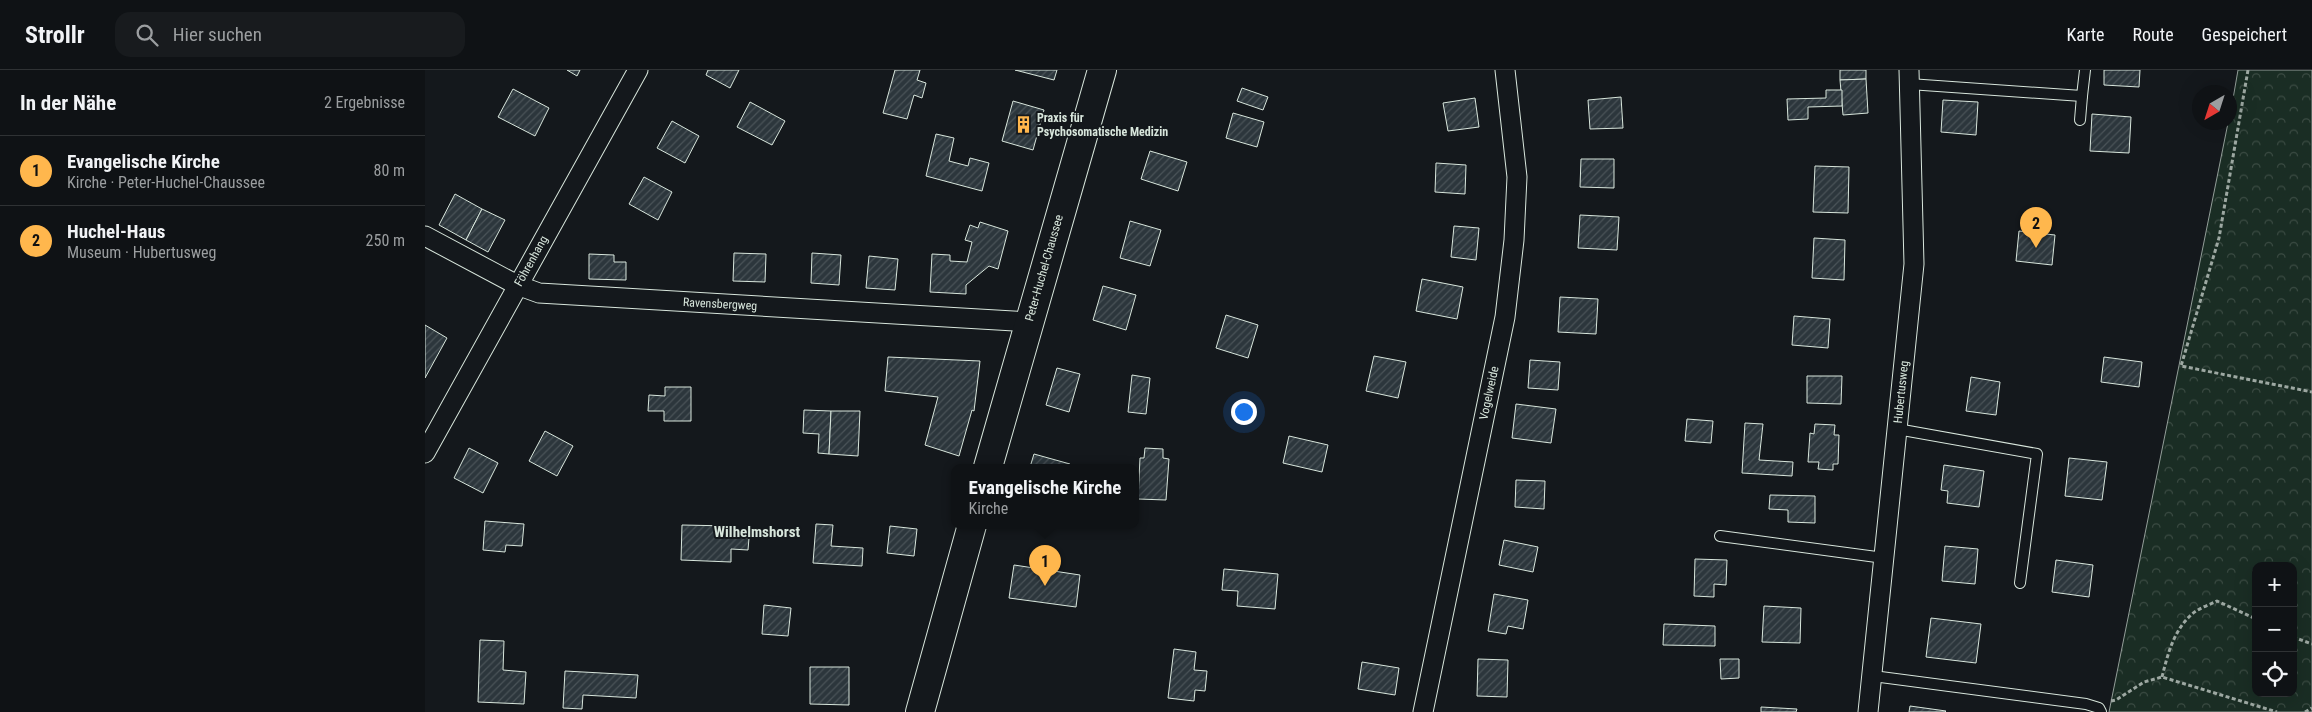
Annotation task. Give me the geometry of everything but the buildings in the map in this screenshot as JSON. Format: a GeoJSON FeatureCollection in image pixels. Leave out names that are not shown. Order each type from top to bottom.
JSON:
{"type":"FeatureCollection","features":[{"type":"Feature","properties":{"kind":"street","name":"Föhrenhang"},"geometry":{"type":"LineString","coordinates":[[425,453],[638,70]]}},
{"type":"Feature","properties":{"kind":"street","name":"Peter-Huchel-Chaussee"},"geometry":{"type":"LineString","coordinates":[[989,464],[1102,70]]}},
{"type":"Feature","properties":{"kind":"street","name":"Vogelweide"},"geometry":{"type":"LineString","coordinates":[[1423,712],[1505,317],[1514,240],[1517,177],[1505,70]]}},
{"type":"Feature","properties":{"kind":"street","name":"Hubertusweg"},"geometry":{"type":"LineString","coordinates":[[1868,712],[1913,264],[1909,77]]}},
{"type":"Feature","properties":{"kind":"street","name":"Ravensbergweg"},"geometry":{"type":"LineString","coordinates":[[425,236],[517,285],[539,293],[1029,322]]}},
{"type":"Feature","properties":{"kind":"street"},"geometry":{"type":"LineString","coordinates":[[920,712],[971,529]]}},
{"type":"Feature","properties":{"kind":"lane"},"geometry":{"type":"LineString","coordinates":[[2080,120],[2085,70]]}},
{"type":"Feature","properties":{"kind":"lane"},"geometry":{"type":"LineString","coordinates":[[1909,77],[2082,96]]}},
{"type":"Feature","properties":{"kind":"lane"},"geometry":{"type":"LineString","coordinates":[[1897,429],[2037,454],[2020,583]]}},
{"type":"Feature","properties":{"kind":"lane"},"geometry":{"type":"LineString","coordinates":[[1720,536],[1884,558]]}},
{"type":"Feature","properties":{"kind":"lane"},"geometry":{"type":"LineString","coordinates":[[1873,676],[2086,704],[2099,708],[2101,712]]}},
{"type":"Feature","properties":{"kind":"path"},"geometry":{"type":"LineString","coordinates":[[2248,70],[2219,238],[2181,366],[2312,392]]}},
{"type":"Feature","properties":{"kind":"path"},"geometry":{"type":"LineString","coordinates":[[2162,677],[2168,652],[2179,629],[2193,612],[2217,601],[2252,617]]}},
{"type":"Feature","properties":{"kind":"path"},"geometry":{"type":"LineString","coordinates":[[2297,638],[2312,644]]}},
{"type":"Feature","properties":{"kind":"path"},"geometry":{"type":"LineString","coordinates":[[2086,704],[2116,700],[2144,682],[2162,677],[2277,712]]}},
{"type":"Feature","properties":{"kind":"path"},"geometry":{"type":"LineString","coordinates":[[2305,712],[2312,708]]}},
{"type":"Feature","properties":{"kind":"green space"},"geometry":{"type":"Polygon","coordinates":[[[2238,70],[2312,70],[2312,712],[2109,712],[2227,130],[2237,130],[2237,85],[2235,85],[2238,70]]]}},
{"type":"Feature","properties":{"kind":"place","name":"Praxis für Psychosomatische Medizin"},"geometry":{"type":"Point","coordinates":[1023,125]}},
{"type":"Feature","properties":{"kind":"place","name":"Huchel-Haus"},"geometry":{"type":"Point","coordinates":[2036,248]}},
{"type":"Feature","properties":{"kind":"place","name":"Evangelische Kirche"},"geometry":{"type":"Point","coordinates":[1045,586]}},
{"type":"Feature","properties":{"kind":"district","name":"Wilhelmshorst"},"geometry":{"type":"Point","coordinates":[757,532]}}]}
